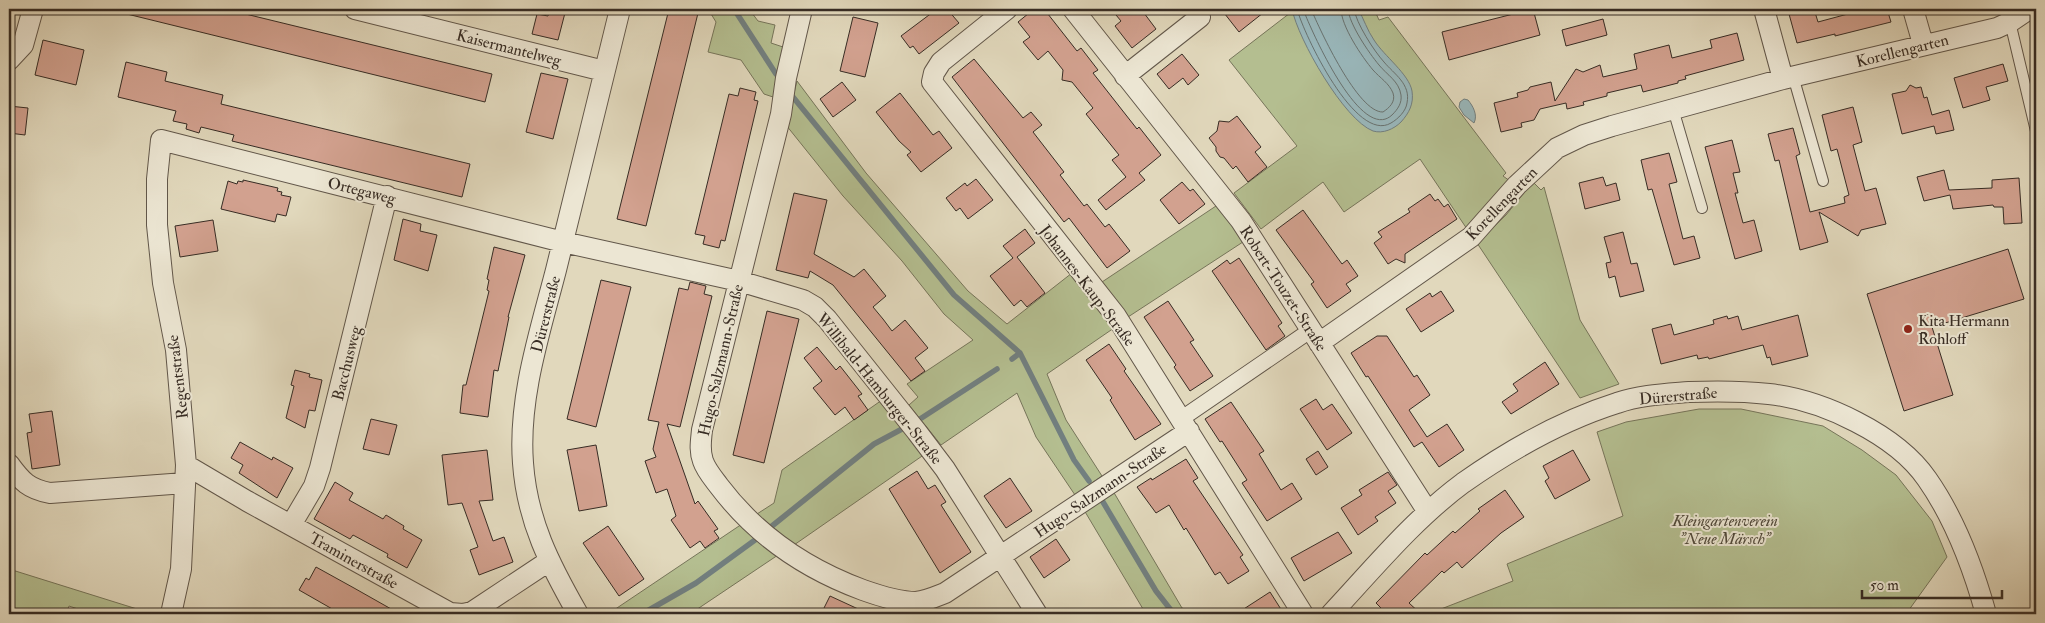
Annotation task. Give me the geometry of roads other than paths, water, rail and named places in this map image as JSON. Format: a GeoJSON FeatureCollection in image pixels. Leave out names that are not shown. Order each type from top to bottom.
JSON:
{"type":"FeatureCollection","features":[{"type":"Feature","properties":{"kind":"street","name":"Kaisermantelweg"},"geometry":{"type":"LineString","coordinates":[[355,9],[418,16],[604,71]]}},
{"type":"Feature","properties":{"kind":"street","name":"Dürerstraße"},"geometry":{"type":"LineString","coordinates":[[578,614],[549,561],[535,528],[527,496],[522,463],[522,428],[528,386],[620,9]]}},
{"type":"Feature","properties":{"kind":"street","name":"Hugo-Salzmann-Straße"},"geometry":{"type":"LineString","coordinates":[[802,9],[786,78],[781,114],[700,447],[707,470],[728,498],[776,544],[799,560],[842,582],[895,600],[915,602],[932,599],[945,593],[1084,499],[1185,425]]}},
{"type":"Feature","properties":{"kind":"street","name":"Johannes-Kaup-Straße"},"geometry":{"type":"LineString","coordinates":[[1007,9],[941,62],[934,72],[932,82],[1116,316],[1303,614]]}},
{"type":"Feature","properties":{"kind":"street","name":"Robert-Touzet-Straße"},"geometry":{"type":"LineString","coordinates":[[1073,9],[1241,221],[1428,512]]}},
{"type":"Feature","properties":{"kind":"street"},"geometry":{"type":"LineString","coordinates":[[1764,9],[1788,78]]}},
{"type":"Feature","properties":{"kind":"street"},"geometry":{"type":"LineString","coordinates":[[1912,9],[1923,44]]}},
{"type":"Feature","properties":{"kind":"street","name":"Korellengarten"},"geometry":{"type":"LineString","coordinates":[[1315,337],[1471,237],[1517,185],[1557,148],[1584,135],[1788,78],[1923,44],[1997,28],[2029,9]]}},
{"type":"Feature","properties":{"kind":"street"},"geometry":{"type":"LineString","coordinates":[[1125,76],[1200,17]]}},
{"type":"Feature","properties":{"kind":"street"},"geometry":{"type":"LineString","coordinates":[[9,60],[23,45],[31,18]]}},
{"type":"Feature","properties":{"kind":"street","name":"Ortegaweg"},"geometry":{"type":"LineString","coordinates":[[162,140],[563,242]]}},
{"type":"Feature","properties":{"kind":"street","name":"Regentstraße"},"geometry":{"type":"LineString","coordinates":[[162,140],[157,180],[157,225],[163,283],[176,350],[185,474],[181,569],[171,614]]}},
{"type":"Feature","properties":{"kind":"street","name":"Bacchusweg"},"geometry":{"type":"LineString","coordinates":[[291,525],[314,486],[320,468],[387,196]]}},
{"type":"Feature","properties":{"kind":"street","name":"Willibald-Hamburger-Straße"},"geometry":{"type":"LineString","coordinates":[[563,242],[739,281],[803,300],[815,307],[827,319],[945,469],[1037,614]]}},
{"type":"Feature","properties":{"kind":"street"},"geometry":{"type":"LineString","coordinates":[[1185,425],[1315,337]]}},
{"type":"Feature","properties":{"kind":"street","name":"Dürerstraße"},"geometry":{"type":"LineString","coordinates":[[1330,614],[1428,512],[1464,483],[1534,439],[1580,416],[1619,402],[1660,394],[1718,391],[1771,394],[1813,405],[1843,415],[1881,435],[1908,458],[1926,478],[1967,555],[1986,614]]}},
{"type":"Feature","properties":{"kind":"street"},"geometry":{"type":"LineString","coordinates":[[9,464],[25,484],[34,490],[50,493],[185,474]]}},
{"type":"Feature","properties":{"kind":"street","name":"Traminerstraße"},"geometry":{"type":"LineString","coordinates":[[185,474],[291,525],[450,613],[463,614],[472,612],[549,561]]}},
{"type":"Feature","properties":{"kind":"lane"},"geometry":{"type":"LineString","coordinates":[[2010,22],[2036,131]]}},
{"type":"Feature","properties":{"kind":"lane"},"geometry":{"type":"LineString","coordinates":[[1788,78],[1823,181]]}},
{"type":"Feature","properties":{"kind":"lane"},"geometry":{"type":"LineString","coordinates":[[1673,109],[1702,208]]}},
{"type":"Feature","properties":{"kind":"water"},"geometry":{"type":"Polygon","coordinates":[[[1292,9],[1358,9],[1374,40],[1410,85],[1412,104],[1409,112],[1401,122],[1388,130],[1381,132],[1373,131],[1361,124],[1349,112],[1313,58],[1303,39],[1292,9]]]}},
{"type":"Feature","properties":{"kind":"water"},"geometry":{"type":"Polygon","coordinates":[[[1464,99],[1468,100],[1473,108],[1475,114],[1474,123],[1464,115],[1459,107],[1460,102],[1464,99]]]}},
{"type":"Feature","properties":{"kind":"waterway"},"geometry":{"type":"LineString","coordinates":[[734,9],[776,74]]}},
{"type":"Feature","properties":{"kind":"waterway"},"geometry":{"type":"LineString","coordinates":[[793,97],[954,295],[1020,353],[1074,460],[1089,481]]}},
{"type":"Feature","properties":{"kind":"waterway"},"geometry":{"type":"LineString","coordinates":[[1012,359],[1020,353]]}},
{"type":"Feature","properties":{"kind":"waterway"},"geometry":{"type":"LineString","coordinates":[[920,419],[997,369]]}},
{"type":"Feature","properties":{"kind":"waterway"},"geometry":{"type":"LineString","coordinates":[[772,526],[874,444],[902,429]]}},
{"type":"Feature","properties":{"kind":"waterway"},"geometry":{"type":"LineString","coordinates":[[1103,502],[1156,591],[1174,614]]}},
{"type":"Feature","properties":{"kind":"waterway"},"geometry":{"type":"LineString","coordinates":[[642,614],[696,583],[755,540]]}},
{"type":"Feature","properties":{"kind":"place","name":"Kita Hermann Rohloff"},"geometry":{"type":"Point","coordinates":[1908,329]}},
{"type":"Feature","properties":{"kind":"park label","name":"Kleingartenverein \"Neue Märsch\""},"geometry":{"type":"Point","coordinates":[1725,529]}}]}
